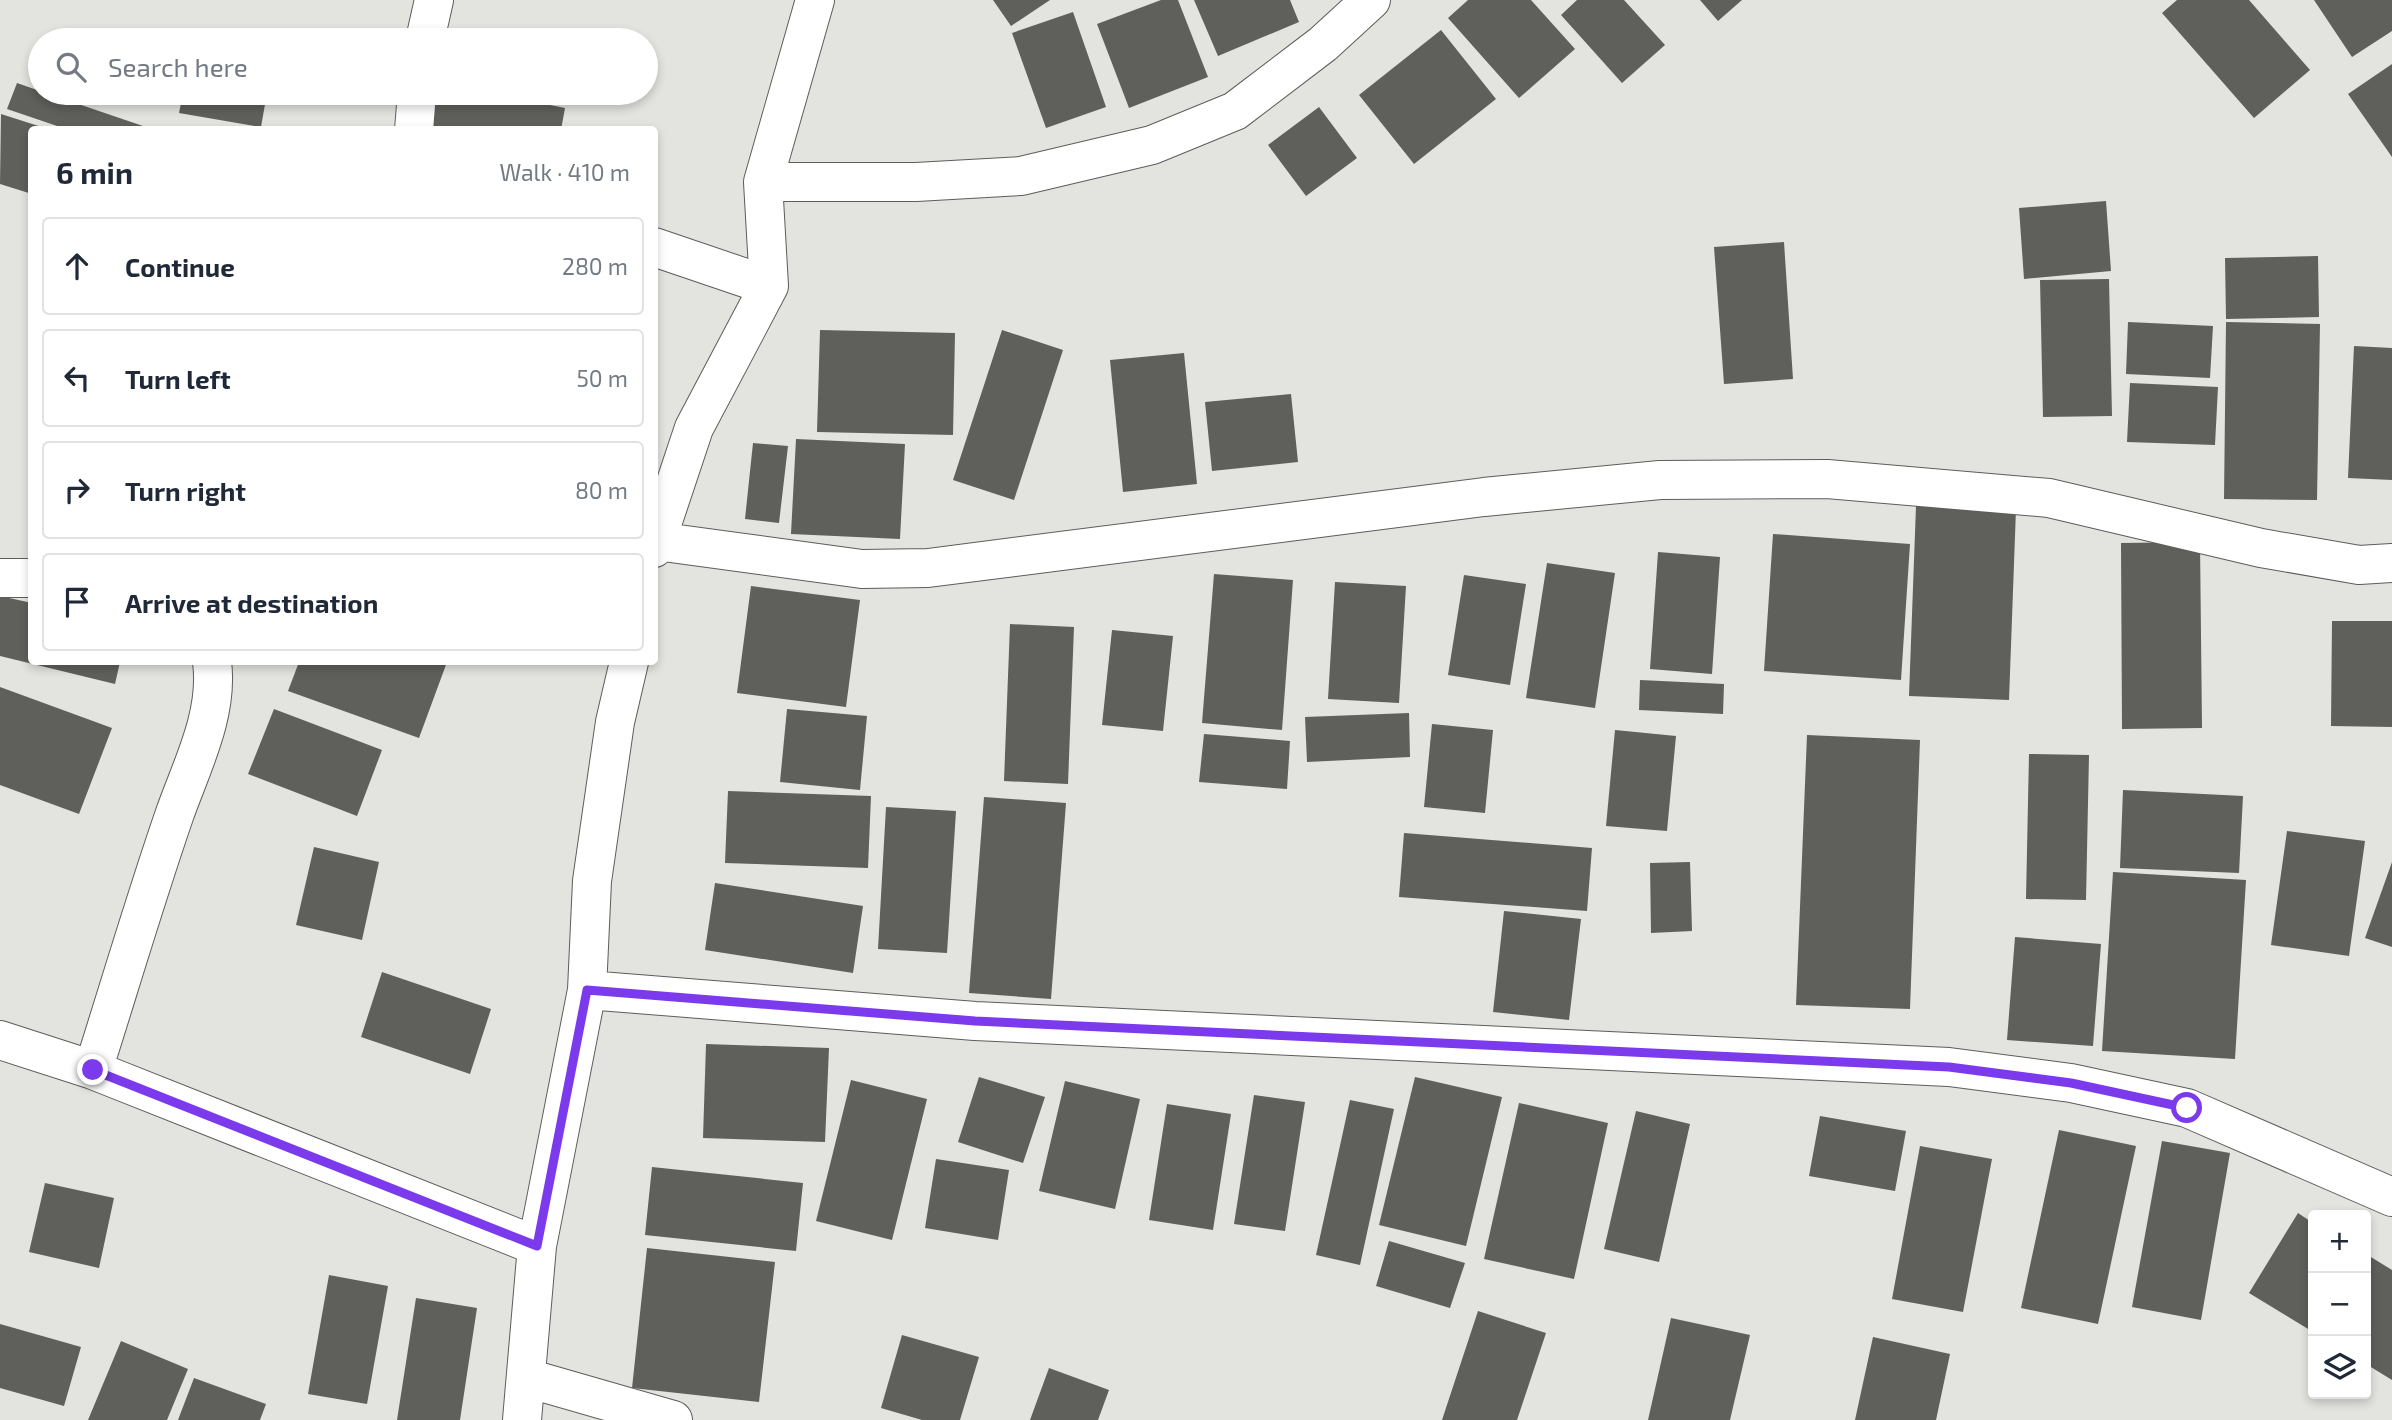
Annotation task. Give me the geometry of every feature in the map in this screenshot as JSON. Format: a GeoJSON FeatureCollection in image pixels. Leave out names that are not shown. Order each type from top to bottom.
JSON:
{"type":"FeatureCollection","features":[{"type":"Feature","properties":{"kind":"street"},"geometry":{"type":"LineString","coordinates":[[428,28],[434,0]]}},
{"type":"Feature","properties":{"kind":"street"},"geometry":{"type":"LineString","coordinates":[[658,536],[694,428],[769,286],[763,182],[815,0]]}},
{"type":"Feature","properties":{"kind":"street"},"geometry":{"type":"LineString","coordinates":[[763,182],[916,182],[1021,176],[1152,145],[1235,111],[1323,44],[1371,0]]}},
{"type":"Feature","properties":{"kind":"street"},"geometry":{"type":"LineString","coordinates":[[414,126],[416,105]]}},
{"type":"Feature","properties":{"kind":"street"},"geometry":{"type":"LineString","coordinates":[[658,248],[769,286]]}},
{"type":"Feature","properties":{"kind":"street"},"geometry":{"type":"LineString","coordinates":[[658,545],[862,569],[928,568],[1484,497],[1660,480],[1827,479],[2049,498],[2261,548],[2359,565],[2392,563]]}},
{"type":"Feature","properties":{"kind":"street"},"geometry":{"type":"LineString","coordinates":[[0,578],[28,578]]}},
{"type":"Feature","properties":{"kind":"street"},"geometry":{"type":"LineString","coordinates":[[93,1070],[174,815],[206,730],[214,674],[212,665]]}},
{"type":"Feature","properties":{"kind":"street"},"geometry":{"type":"LineString","coordinates":[[522,1420],[537,1246],[587,990],[592,881],[615,722],[628,665]]}},
{"type":"Feature","properties":{"kind":"street"},"geometry":{"type":"LineString","coordinates":[[587,990],[975,1021],[1949,1067],[2071,1083],[2187,1108],[2392,1197]]}},
{"type":"Feature","properties":{"kind":"street"},"geometry":{"type":"LineString","coordinates":[[0,1040],[93,1070],[537,1246]]}},
{"type":"Feature","properties":{"kind":"street"},"geometry":{"type":"LineString","coordinates":[[527,1378],[673,1420]]}},
{"type":"Feature","properties":{"kind":"building"},"geometry":{"type":"Polygon","coordinates":[[[993,0],[1050,0],[1011,26],[993,0]]]}},
{"type":"Feature","properties":{"kind":"building"},"geometry":{"type":"Polygon","coordinates":[[[1161,0],[1178,0],[1208,77],[1129,108],[1097,24],[1161,0]]]}},
{"type":"Feature","properties":{"kind":"building"},"geometry":{"type":"Polygon","coordinates":[[[1194,0],[1290,0],[1299,22],[1218,56],[1194,0]]]}},
{"type":"Feature","properties":{"kind":"building"},"geometry":{"type":"Polygon","coordinates":[[[1468,0],[1531,0],[1575,49],[1519,98],[1448,18],[1468,0]]]}},
{"type":"Feature","properties":{"kind":"building"},"geometry":{"type":"Polygon","coordinates":[[[1577,0],[1624,0],[1665,45],[1622,83],[1561,15],[1577,0]]]}},
{"type":"Feature","properties":{"kind":"building"},"geometry":{"type":"Polygon","coordinates":[[[1700,0],[1742,0],[1718,21],[1700,0]]]}},
{"type":"Feature","properties":{"kind":"building"},"geometry":{"type":"Polygon","coordinates":[[[2177,0],[2249,0],[2310,70],[2254,118],[2162,13],[2177,0]]]}},
{"type":"Feature","properties":{"kind":"building"},"geometry":{"type":"Polygon","coordinates":[[[2314,0],[2392,0],[2392,31],[2352,57],[2314,0]]]}},
{"type":"Feature","properties":{"kind":"building"},"geometry":{"type":"Polygon","coordinates":[[[1073,12],[1106,107],[1046,128],[1012,33],[1073,12]]]}},
{"type":"Feature","properties":{"kind":"building"},"geometry":{"type":"Polygon","coordinates":[[[1441,30],[1496,99],[1414,164],[1359,95],[1441,30]]]}},
{"type":"Feature","properties":{"kind":"building"},"geometry":{"type":"Polygon","coordinates":[[[2392,64],[2392,157],[2348,94],[2392,64]]]}},
{"type":"Feature","properties":{"kind":"building"},"geometry":{"type":"Polygon","coordinates":[[[17,83],[28,87],[28,105],[81,105],[143,126],[57,126],[7,109],[17,83]]]}},
{"type":"Feature","properties":{"kind":"building"},"geometry":{"type":"Polygon","coordinates":[[[181,105],[265,105],[261,126],[179,113],[181,105]]]}},
{"type":"Feature","properties":{"kind":"building"},"geometry":{"type":"Polygon","coordinates":[[[435,105],[550,105],[565,108],[562,126],[431,126],[435,105]]]}},
{"type":"Feature","properties":{"kind":"building"},"geometry":{"type":"Polygon","coordinates":[[[1319,107],[1357,158],[1306,196],[1268,145],[1319,107]]]}},
{"type":"Feature","properties":{"kind":"building"},"geometry":{"type":"Polygon","coordinates":[[[1,114],[39,126],[28,126],[28,193],[0,184],[1,114]]]}},
{"type":"Feature","properties":{"kind":"building"},"geometry":{"type":"Polygon","coordinates":[[[2106,201],[2111,271],[2024,279],[2019,208],[2106,201]]]}},
{"type":"Feature","properties":{"kind":"building"},"geometry":{"type":"Polygon","coordinates":[[[1784,242],[1793,379],[1724,384],[1714,247],[1784,242]]]}},
{"type":"Feature","properties":{"kind":"building"},"geometry":{"type":"Polygon","coordinates":[[[2318,256],[2319,317],[2226,319],[2225,258],[2318,256]]]}},
{"type":"Feature","properties":{"kind":"building"},"geometry":{"type":"Polygon","coordinates":[[[2109,279],[2112,416],[2043,417],[2040,280],[2109,279]]]}},
{"type":"Feature","properties":{"kind":"building"},"geometry":{"type":"Polygon","coordinates":[[[2128,322],[2213,326],[2210,378],[2126,374],[2128,322]]]}},
{"type":"Feature","properties":{"kind":"building"},"geometry":{"type":"Polygon","coordinates":[[[2226,322],[2320,324],[2317,500],[2224,499],[2226,322]]]}},
{"type":"Feature","properties":{"kind":"building"},"geometry":{"type":"Polygon","coordinates":[[[820,330],[955,333],[953,435],[817,432],[820,330]]]}},
{"type":"Feature","properties":{"kind":"building"},"geometry":{"type":"Polygon","coordinates":[[[1002,330],[1063,350],[1014,500],[953,480],[1002,330]]]}},
{"type":"Feature","properties":{"kind":"building"},"geometry":{"type":"Polygon","coordinates":[[[2354,346],[2392,348],[2392,480],[2348,478],[2354,346]]]}},
{"type":"Feature","properties":{"kind":"building"},"geometry":{"type":"Polygon","coordinates":[[[1184,353],[1197,484],[1123,492],[1110,360],[1184,353]]]}},
{"type":"Feature","properties":{"kind":"building"},"geometry":{"type":"Polygon","coordinates":[[[2130,383],[2218,387],[2215,445],[2127,442],[2130,383]]]}},
{"type":"Feature","properties":{"kind":"building"},"geometry":{"type":"Polygon","coordinates":[[[1291,394],[1298,462],[1212,471],[1205,402],[1291,394]]]}},
{"type":"Feature","properties":{"kind":"building"},"geometry":{"type":"Polygon","coordinates":[[[796,439],[905,444],[900,539],[791,534],[796,439]]]}},
{"type":"Feature","properties":{"kind":"building"},"geometry":{"type":"Polygon","coordinates":[[[753,443],[788,446],[779,523],[745,519],[753,443]]]}},
{"type":"Feature","properties":{"kind":"building"},"geometry":{"type":"Polygon","coordinates":[[[1916,506],[2016,509],[2009,700],[1909,696],[1916,506]]]}},
{"type":"Feature","properties":{"kind":"building"},"geometry":{"type":"Polygon","coordinates":[[[1773,534],[1910,544],[1901,680],[1764,671],[1773,534]]]}},
{"type":"Feature","properties":{"kind":"building"},"geometry":{"type":"Polygon","coordinates":[[[2200,542],[2202,728],[2122,729],[2121,543],[2200,542]]]}},
{"type":"Feature","properties":{"kind":"building"},"geometry":{"type":"Polygon","coordinates":[[[1658,552],[1720,557],[1712,674],[1650,669],[1658,552]]]}},
{"type":"Feature","properties":{"kind":"building"},"geometry":{"type":"Polygon","coordinates":[[[1547,563],[1615,573],[1595,708],[1526,698],[1547,563]]]}},
{"type":"Feature","properties":{"kind":"building"},"geometry":{"type":"Polygon","coordinates":[[[1214,574],[1293,580],[1282,730],[1202,723],[1214,574]]]}},
{"type":"Feature","properties":{"kind":"building"},"geometry":{"type":"Polygon","coordinates":[[[1464,575],[1526,584],[1510,685],[1448,675],[1464,575]]]}},
{"type":"Feature","properties":{"kind":"building"},"geometry":{"type":"Polygon","coordinates":[[[1335,582],[1406,586],[1399,703],[1328,699],[1335,582]]]}},
{"type":"Feature","properties":{"kind":"building"},"geometry":{"type":"Polygon","coordinates":[[[751,586],[860,600],[846,707],[737,693],[751,586]]]}},
{"type":"Feature","properties":{"kind":"building"},"geometry":{"type":"Polygon","coordinates":[[[0,596],[28,602],[28,663],[0,656],[0,596]]]}},
{"type":"Feature","properties":{"kind":"building"},"geometry":{"type":"Polygon","coordinates":[[[2332,621],[2392,621],[2392,727],[2331,726],[2332,621]]]}},
{"type":"Feature","properties":{"kind":"building"},"geometry":{"type":"Polygon","coordinates":[[[1010,624],[1074,627],[1068,784],[1004,781],[1010,624]]]}},
{"type":"Feature","properties":{"kind":"building"},"geometry":{"type":"Polygon","coordinates":[[[1112,630],[1173,636],[1163,731],[1102,725],[1112,630]]]}},
{"type":"Feature","properties":{"kind":"building"},"geometry":{"type":"Polygon","coordinates":[[[37,665],[119,665],[115,684],[37,665]]]}},
{"type":"Feature","properties":{"kind":"building"},"geometry":{"type":"Polygon","coordinates":[[[298,665],[446,665],[419,738],[288,691],[298,665]]]}},
{"type":"Feature","properties":{"kind":"building"},"geometry":{"type":"Polygon","coordinates":[[[1640,680],[1724,684],[1723,714],[1639,710],[1640,680]]]}},
{"type":"Feature","properties":{"kind":"building"},"geometry":{"type":"Polygon","coordinates":[[[0,687],[112,728],[79,814],[0,785],[0,687]]]}},
{"type":"Feature","properties":{"kind":"building"},"geometry":{"type":"Polygon","coordinates":[[[274,709],[382,750],[357,816],[248,774],[274,709]]]}},
{"type":"Feature","properties":{"kind":"building"},"geometry":{"type":"Polygon","coordinates":[[[787,709],[867,716],[860,790],[780,782],[787,709]]]}},
{"type":"Feature","properties":{"kind":"building"},"geometry":{"type":"Polygon","coordinates":[[[1409,713],[1410,757],[1307,762],[1305,717],[1409,713]]]}},
{"type":"Feature","properties":{"kind":"building"},"geometry":{"type":"Polygon","coordinates":[[[1432,724],[1493,730],[1485,813],[1424,807],[1432,724]]]}},
{"type":"Feature","properties":{"kind":"building"},"geometry":{"type":"Polygon","coordinates":[[[1615,730],[1676,736],[1667,831],[1606,826],[1615,730]]]}},
{"type":"Feature","properties":{"kind":"building"},"geometry":{"type":"Polygon","coordinates":[[[1204,734],[1290,741],[1287,789],[1199,782],[1204,734]]]}},
{"type":"Feature","properties":{"kind":"building"},"geometry":{"type":"Polygon","coordinates":[[[1807,735],[1920,740],[1910,1009],[1796,1005],[1807,735]]]}},
{"type":"Feature","properties":{"kind":"building"},"geometry":{"type":"Polygon","coordinates":[[[2029,754],[2089,755],[2086,900],[2026,899],[2029,754]]]}},
{"type":"Feature","properties":{"kind":"building"},"geometry":{"type":"Polygon","coordinates":[[[2123,790],[2243,796],[2239,873],[2120,868],[2123,790]]]}},
{"type":"Feature","properties":{"kind":"building"},"geometry":{"type":"Polygon","coordinates":[[[728,791],[871,796],[868,868],[725,863],[728,791]]]}},
{"type":"Feature","properties":{"kind":"building"},"geometry":{"type":"Polygon","coordinates":[[[984,797],[1066,803],[1051,999],[969,993],[984,797]]]}},
{"type":"Feature","properties":{"kind":"building"},"geometry":{"type":"Polygon","coordinates":[[[886,807],[956,811],[947,953],[878,949],[886,807]]]}},
{"type":"Feature","properties":{"kind":"building"},"geometry":{"type":"Polygon","coordinates":[[[2287,831],[2365,841],[2349,956],[2271,945],[2287,831]]]}},
{"type":"Feature","properties":{"kind":"building"},"geometry":{"type":"Polygon","coordinates":[[[1404,833],[1592,848],[1587,911],[1399,897],[1404,833]]]}},
{"type":"Feature","properties":{"kind":"building"},"geometry":{"type":"Polygon","coordinates":[[[314,847],[379,862],[362,940],[296,925],[314,847]]]}},
{"type":"Feature","properties":{"kind":"building"},"geometry":{"type":"Polygon","coordinates":[[[1690,862],[1692,931],[1651,933],[1650,863],[1690,862]]]}},
{"type":"Feature","properties":{"kind":"building"},"geometry":{"type":"Polygon","coordinates":[[[2392,862],[2392,947],[2365,938],[2392,862]]]}},
{"type":"Feature","properties":{"kind":"building"},"geometry":{"type":"Polygon","coordinates":[[[2113,872],[2246,880],[2235,1059],[2102,1051],[2113,872]]]}},
{"type":"Feature","properties":{"kind":"building"},"geometry":{"type":"Polygon","coordinates":[[[715,883],[863,906],[853,973],[705,950],[715,883]]]}},
{"type":"Feature","properties":{"kind":"building"},"geometry":{"type":"Polygon","coordinates":[[[1504,911],[1581,919],[1569,1020],[1493,1012],[1504,911]]]}},
{"type":"Feature","properties":{"kind":"building"},"geometry":{"type":"Polygon","coordinates":[[[2015,937],[2101,944],[2093,1046],[2007,1040],[2015,937]]]}},
{"type":"Feature","properties":{"kind":"building"},"geometry":{"type":"Polygon","coordinates":[[[382,972],[491,1009],[470,1074],[361,1037],[382,972]]]}},
{"type":"Feature","properties":{"kind":"building"},"geometry":{"type":"Polygon","coordinates":[[[706,1044],[829,1048],[825,1142],[703,1138],[706,1044]]]}},
{"type":"Feature","properties":{"kind":"building"},"geometry":{"type":"Polygon","coordinates":[[[979,1077],[1045,1097],[1023,1163],[958,1142],[979,1077]]]}},
{"type":"Feature","properties":{"kind":"building"},"geometry":{"type":"Polygon","coordinates":[[[1415,1077],[1502,1097],[1466,1246],[1379,1225],[1415,1077]]]}},
{"type":"Feature","properties":{"kind":"building"},"geometry":{"type":"Polygon","coordinates":[[[851,1080],[927,1099],[892,1240],[816,1221],[851,1080]]]}},
{"type":"Feature","properties":{"kind":"building"},"geometry":{"type":"Polygon","coordinates":[[[1065,1081],[1140,1099],[1115,1209],[1039,1191],[1065,1081]]]}},
{"type":"Feature","properties":{"kind":"building"},"geometry":{"type":"Polygon","coordinates":[[[1254,1095],[1305,1102],[1285,1231],[1234,1224],[1254,1095]]]}},
{"type":"Feature","properties":{"kind":"building"},"geometry":{"type":"Polygon","coordinates":[[[1350,1100],[1394,1109],[1360,1265],[1316,1255],[1350,1100]]]}},
{"type":"Feature","properties":{"kind":"building"},"geometry":{"type":"Polygon","coordinates":[[[1519,1103],[1608,1123],[1574,1279],[1484,1259],[1519,1103]]]}},
{"type":"Feature","properties":{"kind":"building"},"geometry":{"type":"Polygon","coordinates":[[[1167,1104],[1231,1114],[1213,1230],[1149,1220],[1167,1104]]]}},
{"type":"Feature","properties":{"kind":"building"},"geometry":{"type":"Polygon","coordinates":[[[1636,1111],[1690,1124],[1659,1262],[1604,1249],[1636,1111]]]}},
{"type":"Feature","properties":{"kind":"building"},"geometry":{"type":"Polygon","coordinates":[[[1820,1116],[1906,1131],[1895,1191],[1809,1176],[1820,1116]]]}},
{"type":"Feature","properties":{"kind":"building"},"geometry":{"type":"Polygon","coordinates":[[[2059,1130],[2136,1146],[2098,1324],[2021,1308],[2059,1130]]]}},
{"type":"Feature","properties":{"kind":"building"},"geometry":{"type":"Polygon","coordinates":[[[2162,1141],[2230,1153],[2201,1320],[2132,1307],[2162,1141]]]}},
{"type":"Feature","properties":{"kind":"building"},"geometry":{"type":"Polygon","coordinates":[[[1920,1146],[1992,1159],[1963,1312],[1892,1299],[1920,1146]]]}},
{"type":"Feature","properties":{"kind":"building"},"geometry":{"type":"Polygon","coordinates":[[[936,1159],[1009,1170],[998,1240],[925,1228],[936,1159]]]}},
{"type":"Feature","properties":{"kind":"building"},"geometry":{"type":"Polygon","coordinates":[[[652,1167],[803,1183],[796,1251],[645,1235],[652,1167]]]}},
{"type":"Feature","properties":{"kind":"building"},"geometry":{"type":"Polygon","coordinates":[[[45,1183],[114,1198],[99,1268],[29,1252],[45,1183]]]}},
{"type":"Feature","properties":{"kind":"building"},"geometry":{"type":"Polygon","coordinates":[[[2298,1213],[2308,1220],[2308,1329],[2249,1293],[2298,1213]]]}},
{"type":"Feature","properties":{"kind":"building"},"geometry":{"type":"Polygon","coordinates":[[[1389,1241],[1465,1263],[1450,1308],[1376,1286],[1389,1241]]]}},
{"type":"Feature","properties":{"kind":"building"},"geometry":{"type":"Polygon","coordinates":[[[647,1248],[775,1262],[759,1402],[632,1388],[647,1248]]]}},
{"type":"Feature","properties":{"kind":"building"},"geometry":{"type":"Polygon","coordinates":[[[2371,1257],[2392,1270],[2392,1380],[2371,1367],[2371,1257]]]}},
{"type":"Feature","properties":{"kind":"building"},"geometry":{"type":"Polygon","coordinates":[[[329,1275],[388,1286],[367,1404],[308,1394],[329,1275]]]}},
{"type":"Feature","properties":{"kind":"building"},"geometry":{"type":"Polygon","coordinates":[[[416,1298],[477,1308],[460,1420],[397,1420],[416,1298]]]}},
{"type":"Feature","properties":{"kind":"building"},"geometry":{"type":"Polygon","coordinates":[[[1478,1311],[1546,1333],[1517,1420],[1442,1420],[1478,1311]]]}},
{"type":"Feature","properties":{"kind":"building"},"geometry":{"type":"Polygon","coordinates":[[[1671,1318],[1750,1335],[1730,1420],[1648,1420],[1671,1318]]]}},
{"type":"Feature","properties":{"kind":"building"},"geometry":{"type":"Polygon","coordinates":[[[0,1324],[81,1347],[64,1406],[0,1388],[0,1324]]]}},
{"type":"Feature","properties":{"kind":"building"},"geometry":{"type":"Polygon","coordinates":[[[902,1335],[979,1357],[960,1420],[922,1420],[881,1408],[902,1335]]]}},
{"type":"Feature","properties":{"kind":"building"},"geometry":{"type":"Polygon","coordinates":[[[1873,1337],[1950,1354],[1936,1420],[1855,1420],[1873,1337]]]}},
{"type":"Feature","properties":{"kind":"building"},"geometry":{"type":"Polygon","coordinates":[[[121,1341],[188,1369],[167,1420],[88,1420],[121,1341]]]}},
{"type":"Feature","properties":{"kind":"building"},"geometry":{"type":"Polygon","coordinates":[[[1049,1368],[1109,1390],[1098,1420],[1030,1420],[1049,1368]]]}},
{"type":"Feature","properties":{"kind":"building"},"geometry":{"type":"Polygon","coordinates":[[[194,1378],[266,1404],[260,1420],[178,1420],[194,1378]]]}},
{"type":"Feature","properties":{"kind":"route"},"geometry":{"type":"LineString","coordinates":[[93,1070],[537,1246],[587,990],[975,1021],[1949,1067],[2071,1083],[2187,1108]]}}]}
